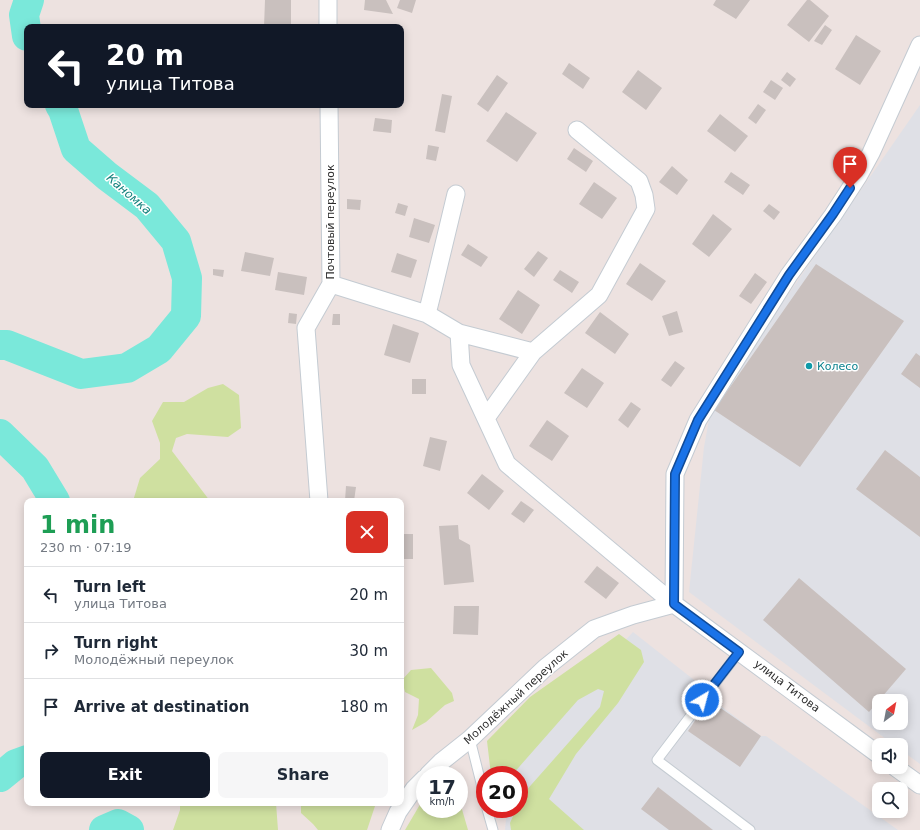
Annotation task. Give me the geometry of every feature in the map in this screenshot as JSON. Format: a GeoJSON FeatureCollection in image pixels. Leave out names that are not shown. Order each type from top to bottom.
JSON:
{"type":"FeatureCollection","features":[{"type":"Feature","properties":{"kind":"street"},"geometry":{"type":"LineString","coordinates":[[328,0],[328,24]]}},
{"type":"Feature","properties":{"kind":"street"},"geometry":{"type":"LineString","coordinates":[[674,604],[675,474],[698,420],[789,275],[859,175],[871,153],[920,45]]}},
{"type":"Feature","properties":{"kind":"street","name":"Почтовый переулок"},"geometry":{"type":"LineString","coordinates":[[319,498],[306,328],[331,284],[329,108]]}},
{"type":"Feature","properties":{"kind":"street"},"geometry":{"type":"LineString","coordinates":[[486,418],[533,352],[599,295],[646,209],[644,195],[639,181],[577,130]]}},
{"type":"Feature","properties":{"kind":"street"},"geometry":{"type":"LineString","coordinates":[[427,314],[456,194]]}},
{"type":"Feature","properties":{"kind":"street"},"geometry":{"type":"LineString","coordinates":[[331,284],[427,314],[459,333],[533,352]]}},
{"type":"Feature","properties":{"kind":"street","name":"улица Титова"},"geometry":{"type":"LineString","coordinates":[[459,333],[461,365],[507,464],[674,604],[872,750]]}},
{"type":"Feature","properties":{"kind":"street","name":"Молодёжный переулок"},"geometry":{"type":"LineString","coordinates":[[437,766],[470,739],[545,668],[594,629],[634,615],[674,604]]}},
{"type":"Feature","properties":{"kind":"street"},"geometry":{"type":"LineString","coordinates":[[905,774],[920,785]]}},
{"type":"Feature","properties":{"kind":"street"},"geometry":{"type":"LineString","coordinates":[[404,804],[416,788]]}},
{"type":"Feature","properties":{"kind":"street"},"geometry":{"type":"LineString","coordinates":[[390,830],[402,806]]}},
{"type":"Feature","properties":{"kind":"lane"},"geometry":{"type":"LineString","coordinates":[[739,652],[657,760],[750,830]]}},
{"type":"Feature","properties":{"kind":"lane"},"geometry":{"type":"LineString","coordinates":[[470,739],[477,766]]}},
{"type":"Feature","properties":{"kind":"lane"},"geometry":{"type":"LineString","coordinates":[[490,818],[493,830]]}},
{"type":"Feature","properties":{"kind":"shaded area"},"geometry":{"type":"Polygon","coordinates":[[[920,105],[920,764],[908,755],[908,738],[885,738],[874,730],[908,730],[908,694],[872,694],[872,729],[689,592],[704,447],[711,409],[767,325],[920,105]]]}},
{"type":"Feature","properties":{"kind":"shaded area"},"geometry":{"type":"Polygon","coordinates":[[[633,632],[698,683],[710,698],[761,736],[766,736],[872,811],[872,818],[881,818],[898,830],[505,830],[506,818],[528,818],[528,766],[511,766],[511,763],[633,632]]]}},
{"type":"Feature","properties":{"kind":"green space"},"geometry":{"type":"Polygon","coordinates":[[[223,384],[239,395],[241,428],[228,437],[187,434],[176,438],[172,451],[208,498],[134,498],[140,478],[160,459],[160,443],[152,421],[163,402],[184,402],[208,388],[223,384]]]}},
{"type":"Feature","properties":{"kind":"green space"},"geometry":{"type":"Polygon","coordinates":[[[619,634],[641,650],[644,662],[618,703],[576,754],[549,799],[584,830],[511,830],[510,823],[512,818],[528,818],[528,788],[600,707],[604,691],[598,689],[578,700],[520,766],[490,766],[487,741],[530,697],[619,634]]]}},
{"type":"Feature","properties":{"kind":"green space"},"geometry":{"type":"Polygon","coordinates":[[[431,668],[452,693],[454,701],[445,705],[426,722],[412,730],[418,715],[419,699],[405,692],[404,678],[411,670],[431,668]]]}},
{"type":"Feature","properties":{"kind":"green space"},"geometry":{"type":"Polygon","coordinates":[[[180,806],[276,806],[278,830],[173,830],[180,806]]]}},
{"type":"Feature","properties":{"kind":"green space"},"geometry":{"type":"Polygon","coordinates":[[[301,806],[375,806],[367,830],[318,830],[301,813],[301,806]]]}},
{"type":"Feature","properties":{"kind":"green space"},"geometry":{"type":"Polygon","coordinates":[[[416,811],[416,818],[465,818],[468,830],[405,830],[416,811]]]}},
{"type":"Feature","properties":{"kind":"building"},"geometry":{"type":"Polygon","coordinates":[[[265,0],[291,0],[291,24],[264,24],[265,0]]]}},
{"type":"Feature","properties":{"kind":"building"},"geometry":{"type":"Polygon","coordinates":[[[365,0],[386,0],[393,14],[364,10],[365,0]]]}},
{"type":"Feature","properties":{"kind":"building"},"geometry":{"type":"Polygon","coordinates":[[[400,0],[416,0],[412,13],[397,8],[400,0]]]}},
{"type":"Feature","properties":{"kind":"building"},"geometry":{"type":"Polygon","coordinates":[[[716,0],[750,0],[736,19],[713,5],[716,0]]]}},
{"type":"Feature","properties":{"kind":"building"},"geometry":{"type":"Polygon","coordinates":[[[807,0],[810,0],[829,16],[809,42],[787,25],[807,0]]]}},
{"type":"Feature","properties":{"kind":"building"},"geometry":{"type":"Polygon","coordinates":[[[825,25],[832,30],[822,45],[814,41],[825,25]]]}},
{"type":"Feature","properties":{"kind":"building"},"geometry":{"type":"Polygon","coordinates":[[[856,35],[881,51],[860,85],[835,69],[856,35]]]}},
{"type":"Feature","properties":{"kind":"building"},"geometry":{"type":"Polygon","coordinates":[[[569,63],[590,78],[583,89],[562,74],[569,63]]]}},
{"type":"Feature","properties":{"kind":"building"},"geometry":{"type":"Polygon","coordinates":[[[638,70],[662,88],[646,110],[622,92],[638,70]]]}},
{"type":"Feature","properties":{"kind":"building"},"geometry":{"type":"Polygon","coordinates":[[[787,72],[796,79],[790,87],[781,80],[787,72]]]}},
{"type":"Feature","properties":{"kind":"building"},"geometry":{"type":"Polygon","coordinates":[[[497,75],[508,83],[488,112],[477,104],[497,75]]]}},
{"type":"Feature","properties":{"kind":"building"},"geometry":{"type":"Polygon","coordinates":[[[771,80],[783,88],[775,100],[763,92],[771,80]]]}},
{"type":"Feature","properties":{"kind":"building"},"geometry":{"type":"Polygon","coordinates":[[[442,94],[452,96],[445,133],[435,131],[442,94]]]}},
{"type":"Feature","properties":{"kind":"building"},"geometry":{"type":"Polygon","coordinates":[[[758,104],[766,110],[756,124],[748,118],[758,104]]]}},
{"type":"Feature","properties":{"kind":"building"},"geometry":{"type":"Polygon","coordinates":[[[506,112],[537,133],[517,162],[486,141],[506,112]]]}},
{"type":"Feature","properties":{"kind":"building"},"geometry":{"type":"Polygon","coordinates":[[[720,114],[748,136],[735,152],[707,131],[720,114]]]}},
{"type":"Feature","properties":{"kind":"building"},"geometry":{"type":"Polygon","coordinates":[[[375,118],[392,120],[391,133],[373,131],[375,118]]]}},
{"type":"Feature","properties":{"kind":"building"},"geometry":{"type":"Polygon","coordinates":[[[428,145],[439,147],[436,161],[426,159],[428,145]]]}},
{"type":"Feature","properties":{"kind":"building"},"geometry":{"type":"Polygon","coordinates":[[[574,148],[593,161],[586,172],[567,159],[574,148]]]}},
{"type":"Feature","properties":{"kind":"building"},"geometry":{"type":"Polygon","coordinates":[[[672,166],[688,180],[677,195],[659,182],[672,166]]]}},
{"type":"Feature","properties":{"kind":"building"},"geometry":{"type":"Polygon","coordinates":[[[731,172],[750,185],[743,195],[724,182],[731,172]]]}},
{"type":"Feature","properties":{"kind":"building"},"geometry":{"type":"Polygon","coordinates":[[[594,182],[617,198],[602,219],[579,204],[594,182]]]}},
{"type":"Feature","properties":{"kind":"building"},"geometry":{"type":"Polygon","coordinates":[[[347,199],[361,200],[360,210],[347,209],[347,199]]]}},
{"type":"Feature","properties":{"kind":"building"},"geometry":{"type":"Polygon","coordinates":[[[398,203],[408,206],[405,216],[395,213],[398,203]]]}},
{"type":"Feature","properties":{"kind":"building"},"geometry":{"type":"Polygon","coordinates":[[[769,204],[780,212],[774,220],[763,211],[769,204]]]}},
{"type":"Feature","properties":{"kind":"building"},"geometry":{"type":"Polygon","coordinates":[[[713,214],[732,229],[709,257],[692,244],[713,214]]]}},
{"type":"Feature","properties":{"kind":"building"},"geometry":{"type":"Polygon","coordinates":[[[414,218],[435,225],[429,243],[409,237],[414,218]]]}},
{"type":"Feature","properties":{"kind":"building"},"geometry":{"type":"Polygon","coordinates":[[[468,244],[488,257],[481,267],[461,255],[468,244]]]}},
{"type":"Feature","properties":{"kind":"building"},"geometry":{"type":"Polygon","coordinates":[[[538,251],[548,258],[534,277],[524,269],[538,251]]]}},
{"type":"Feature","properties":{"kind":"building"},"geometry":{"type":"Polygon","coordinates":[[[245,252],[274,258],[270,276],[241,271],[245,252]]]}},
{"type":"Feature","properties":{"kind":"building"},"geometry":{"type":"Polygon","coordinates":[[[397,253],[417,260],[411,278],[391,272],[397,253]]]}},
{"type":"Feature","properties":{"kind":"building"},"geometry":{"type":"Polygon","coordinates":[[[640,263],[666,281],[652,301],[626,284],[640,263]]]}},
{"type":"Feature","properties":{"kind":"building","name":"Колесо"},"geometry":{"type":"Polygon","coordinates":[[[816,264],[904,321],[800,467],[714,410],[816,264]]]}},
{"type":"Feature","properties":{"kind":"building"},"geometry":{"type":"Polygon","coordinates":[[[213,269],[224,270],[223,277],[213,275],[213,269]]]}},
{"type":"Feature","properties":{"kind":"building"},"geometry":{"type":"Polygon","coordinates":[[[560,270],[579,282],[572,293],[553,280],[560,270]]]}},
{"type":"Feature","properties":{"kind":"building"},"geometry":{"type":"Polygon","coordinates":[[[278,272],[307,277],[304,295],[275,290],[278,272]]]}},
{"type":"Feature","properties":{"kind":"building"},"geometry":{"type":"Polygon","coordinates":[[[755,273],[767,282],[751,304],[739,296],[755,273]]]}},
{"type":"Feature","properties":{"kind":"building"},"geometry":{"type":"Polygon","coordinates":[[[518,290],[540,305],[522,334],[499,319],[518,290]]]}},
{"type":"Feature","properties":{"kind":"building"},"geometry":{"type":"Polygon","coordinates":[[[677,311],[683,332],[669,336],[662,316],[677,311]]]}},
{"type":"Feature","properties":{"kind":"building"},"geometry":{"type":"Polygon","coordinates":[[[600,312],[629,334],[615,354],[585,333],[600,312]]]}},
{"type":"Feature","properties":{"kind":"building"},"geometry":{"type":"Polygon","coordinates":[[[289,313],[297,314],[296,324],[288,323],[289,313]]]}},
{"type":"Feature","properties":{"kind":"building"},"geometry":{"type":"Polygon","coordinates":[[[333,314],[340,314],[340,325],[332,325],[333,314]]]}},
{"type":"Feature","properties":{"kind":"building"},"geometry":{"type":"Polygon","coordinates":[[[393,324],[419,333],[410,363],[384,355],[393,324]]]}},
{"type":"Feature","properties":{"kind":"building"},"geometry":{"type":"Polygon","coordinates":[[[916,353],[920,356],[920,388],[901,374],[916,353]]]}},
{"type":"Feature","properties":{"kind":"building"},"geometry":{"type":"Polygon","coordinates":[[[675,361],[685,368],[671,387],[661,380],[675,361]]]}},
{"type":"Feature","properties":{"kind":"building"},"geometry":{"type":"Polygon","coordinates":[[[582,368],[604,383],[587,408],[564,393],[582,368]]]}},
{"type":"Feature","properties":{"kind":"building"},"geometry":{"type":"Polygon","coordinates":[[[412,379],[426,379],[426,394],[412,394],[412,379]]]}},
{"type":"Feature","properties":{"kind":"building"},"geometry":{"type":"Polygon","coordinates":[[[631,402],[641,409],[628,428],[618,420],[631,402]]]}},
{"type":"Feature","properties":{"kind":"building"},"geometry":{"type":"Polygon","coordinates":[[[547,420],[569,436],[552,461],[529,446],[547,420]]]}},
{"type":"Feature","properties":{"kind":"building"},"geometry":{"type":"Polygon","coordinates":[[[430,437],[447,441],[440,471],[423,466],[430,437]]]}},
{"type":"Feature","properties":{"kind":"building"},"geometry":{"type":"Polygon","coordinates":[[[885,450],[920,477],[920,537],[856,489],[885,450]]]}},
{"type":"Feature","properties":{"kind":"building"},"geometry":{"type":"Polygon","coordinates":[[[482,474],[504,491],[489,510],[467,493],[482,474]]]}},
{"type":"Feature","properties":{"kind":"building"},"geometry":{"type":"Polygon","coordinates":[[[346,486],[356,487],[354,498],[345,498],[346,486]]]}},
{"type":"Feature","properties":{"kind":"building"},"geometry":{"type":"Polygon","coordinates":[[[521,501],[534,510],[524,523],[511,514],[521,501]]]}},
{"type":"Feature","properties":{"kind":"building"},"geometry":{"type":"Polygon","coordinates":[[[458,525],[459,539],[470,545],[474,582],[444,585],[439,526],[458,525]]]}},
{"type":"Feature","properties":{"kind":"building"},"geometry":{"type":"Polygon","coordinates":[[[404,534],[413,534],[413,559],[404,559],[404,534]]]}},
{"type":"Feature","properties":{"kind":"building"},"geometry":{"type":"Polygon","coordinates":[[[597,566],[619,583],[606,599],[584,582],[597,566]]]}},
{"type":"Feature","properties":{"kind":"building"},"geometry":{"type":"Polygon","coordinates":[[[799,578],[906,669],[884,694],[872,694],[872,709],[869,712],[763,620],[799,578]]]}},
{"type":"Feature","properties":{"kind":"building"},"geometry":{"type":"Polygon","coordinates":[[[454,606],[479,606],[478,635],[453,634],[454,606]]]}},
{"type":"Feature","properties":{"kind":"building"},"geometry":{"type":"Polygon","coordinates":[[[709,700],[761,736],[740,767],[688,731],[709,700]]]}},
{"type":"Feature","properties":{"kind":"building"},"geometry":{"type":"Polygon","coordinates":[[[658,787],[713,830],[669,830],[641,809],[658,787]]]}},
{"type":"Feature","properties":{"kind":"waterway","name":"Каномка"},"geometry":{"type":"LineString","coordinates":[[25,24],[24,15],[29,0]]}},
{"type":"Feature","properties":{"kind":"waterway","name":"Каномка"},"geometry":{"type":"LineString","coordinates":[[0,345],[7,345],[81,374],[127,368],[159,349],[186,316],[187,278],[176,241],[147,206],[107,176],[76,149],[62,108]]}},
{"type":"Feature","properties":{"kind":"waterway","name":"Каномка"},"geometry":{"type":"LineString","coordinates":[[0,434],[35,468],[53,498]]}},
{"type":"Feature","properties":{"kind":"waterway","name":"Каномка"},"geometry":{"type":"LineString","coordinates":[[0,777],[16,764],[24,761]]}},
{"type":"Feature","properties":{"kind":"waterway","name":"Каномка"},"geometry":{"type":"LineString","coordinates":[[104,830],[118,824],[129,830]]}},
{"type":"Feature","properties":{"kind":"place","name":"Колесо"},"geometry":{"type":"Point","coordinates":[809,366]}},
{"type":"Feature","properties":{"kind":"route"},"geometry":{"type":"LineString","coordinates":[[702,700],[739,652],[674,604],[675,474],[698,420],[789,275],[850,188]]}}]}
